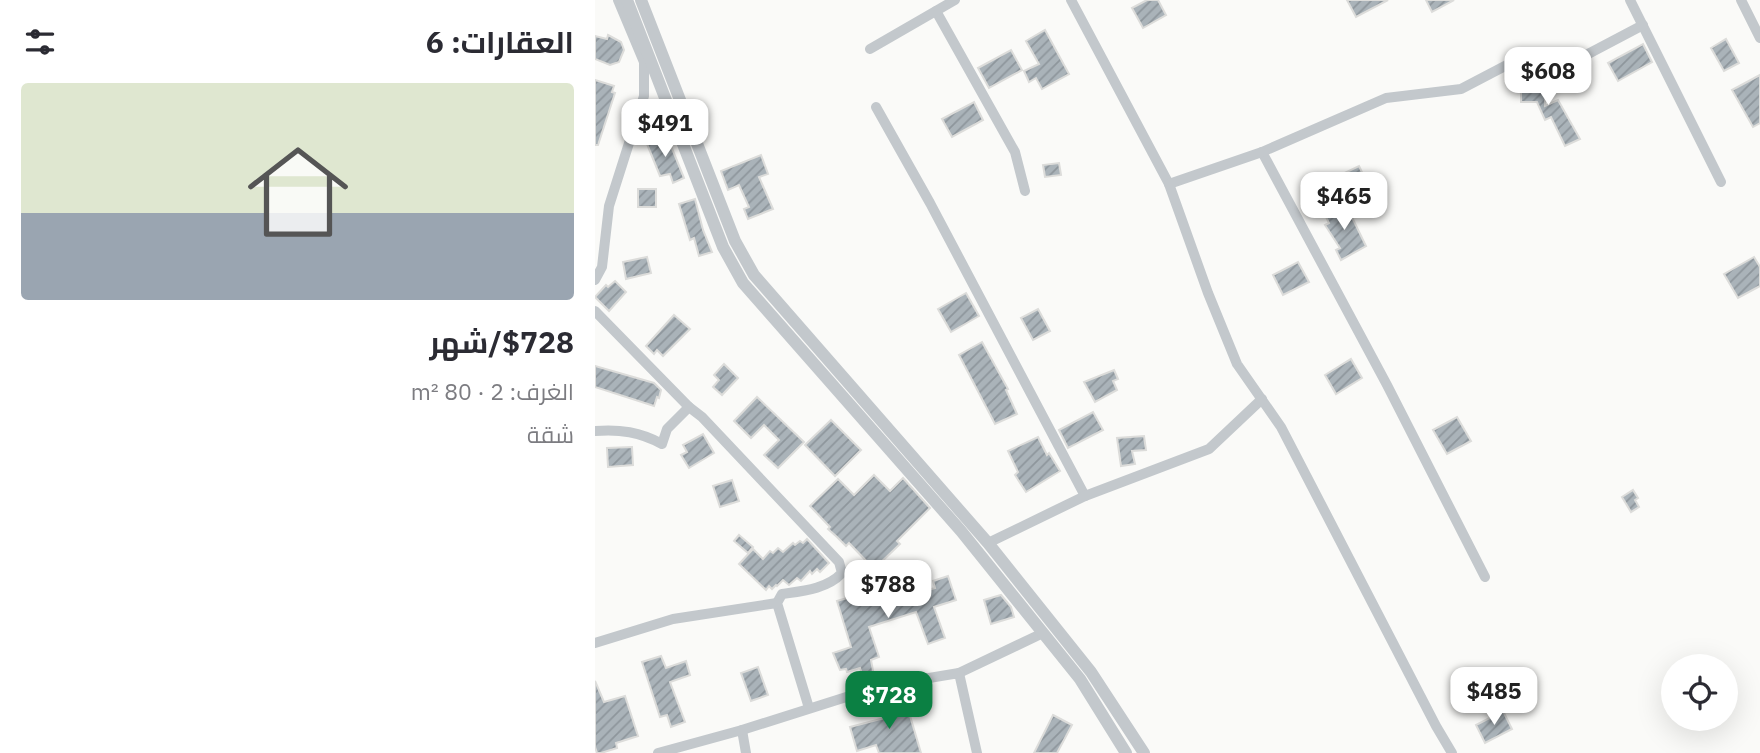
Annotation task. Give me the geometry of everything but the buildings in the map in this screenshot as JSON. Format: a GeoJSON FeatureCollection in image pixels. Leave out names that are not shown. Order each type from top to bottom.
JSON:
{"type":"FeatureCollection","features":[{"type":"Feature","properties":{"kind":"street"},"geometry":{"type":"LineString","coordinates":[[595,280],[602,267],[609,206],[644,96],[644,62],[618,0]]}},
{"type":"Feature","properties":{"kind":"street"},"geometry":{"type":"LineString","coordinates":[[627,0],[723,247],[743,283],[961,531],[1080,679],[1126,753]]}},
{"type":"Feature","properties":{"kind":"street"},"geometry":{"type":"LineString","coordinates":[[641,0],[735,241],[754,275],[988,542],[1091,672],[1143,753]]}},
{"type":"Feature","properties":{"kind":"street"},"geometry":{"type":"LineString","coordinates":[[1071,0],[1170,184],[1208,293],[1237,364],[1281,427],[1452,753]]}},
{"type":"Feature","properties":{"kind":"street"},"geometry":{"type":"LineString","coordinates":[[1630,0],[1721,182]]}},
{"type":"Feature","properties":{"kind":"street"},"geometry":{"type":"LineString","coordinates":[[1741,0],[1760,37]]}},
{"type":"Feature","properties":{"kind":"street"},"geometry":{"type":"LineString","coordinates":[[870,49],[952,1]]}},
{"type":"Feature","properties":{"kind":"street"},"geometry":{"type":"LineString","coordinates":[[936,11],[1014,152],[1025,191]]}},
{"type":"Feature","properties":{"kind":"street"},"geometry":{"type":"LineString","coordinates":[[1170,184],[1262,152],[1386,98],[1461,89],[1526,55],[1588,54],[1643,25]]}},
{"type":"Feature","properties":{"kind":"street"},"geometry":{"type":"LineString","coordinates":[[876,107],[930,203],[1085,496]]}},
{"type":"Feature","properties":{"kind":"street"},"geometry":{"type":"LineString","coordinates":[[1262,152],[1381,373],[1485,576]]}},
{"type":"Feature","properties":{"kind":"street"},"geometry":{"type":"LineString","coordinates":[[595,311],[702,417],[839,562],[842,573],[836,579],[818,588],[782,594],[777,603],[809,708]]}},
{"type":"Feature","properties":{"kind":"street"},"geometry":{"type":"LineString","coordinates":[[988,542],[1085,496],[1209,449],[1262,399]]}},
{"type":"Feature","properties":{"kind":"street"},"geometry":{"type":"LineString","coordinates":[[595,431],[616,429],[648,436],[662,444],[667,429],[689,407]]}},
{"type":"Feature","properties":{"kind":"street"},"geometry":{"type":"LineString","coordinates":[[595,643],[673,619],[777,603]]}},
{"type":"Feature","properties":{"kind":"street"},"geometry":{"type":"LineString","coordinates":[[658,753],[742,730],[894,682],[959,673],[1043,634]]}},
{"type":"Feature","properties":{"kind":"street"},"geometry":{"type":"LineString","coordinates":[[959,673],[977,753]]}},
{"type":"Feature","properties":{"kind":"street"},"geometry":{"type":"LineString","coordinates":[[742,730],[746,753]]}}]}
